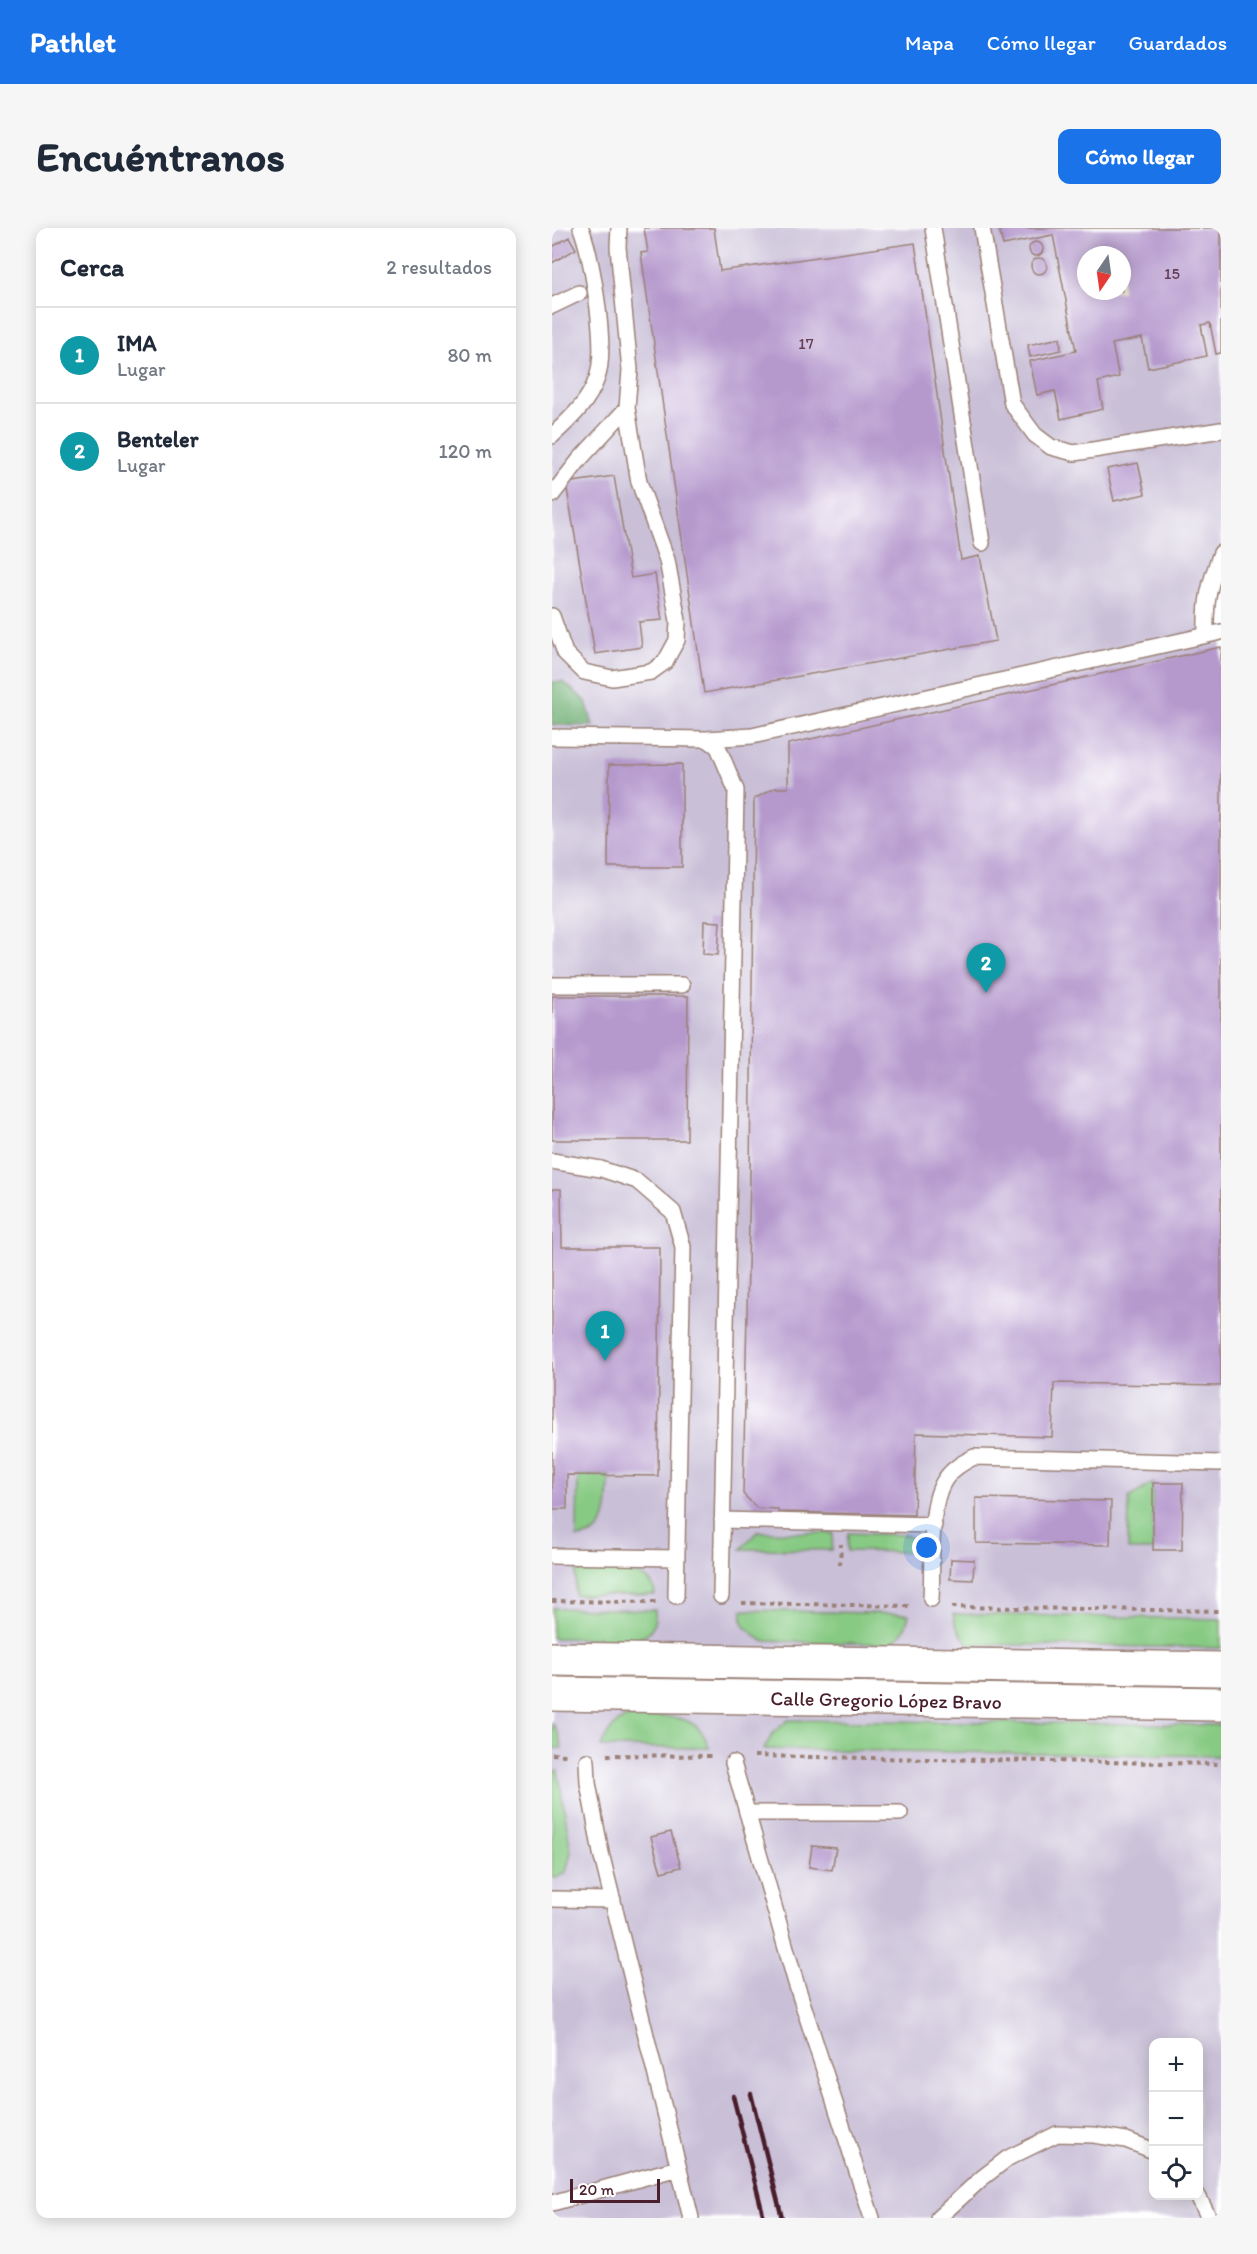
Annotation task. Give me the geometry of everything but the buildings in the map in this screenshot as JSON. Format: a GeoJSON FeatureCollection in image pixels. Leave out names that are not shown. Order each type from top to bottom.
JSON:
{"type":"FeatureCollection","features":[{"type":"Feature","properties":{"kind":"main road","name":"Calle Gregorio López Bravo"},"geometry":{"type":"LineString","coordinates":[[552,1659],[1221,1669]]}},
{"type":"Feature","properties":{"kind":"main road","name":"Calle Gregorio López Bravo"},"geometry":{"type":"LineString","coordinates":[[552,1694],[1221,1704]]}},
{"type":"Feature","properties":{"kind":"lane"},"geometry":{"type":"LineString","coordinates":[[552,436],[589,395],[598,376],[600,349],[595,291],[588,247],[581,228]]}},
{"type":"Feature","properties":{"kind":"lane"},"geometry":{"type":"LineString","coordinates":[[552,616],[565,653],[584,672],[612,678],[651,672],[665,662],[676,640],[678,621],[667,560],[639,482],[627,408],[630,370],[618,247],[619,228]]}},
{"type":"Feature","properties":{"kind":"lane"},"geometry":{"type":"LineString","coordinates":[[933,228],[982,543]]}},
{"type":"Feature","properties":{"kind":"lane"},"geometry":{"type":"LineString","coordinates":[[982,228],[1012,404],[1035,435],[1051,447],[1074,453],[1221,430]]}},
{"type":"Feature","properties":{"kind":"lane"},"geometry":{"type":"LineString","coordinates":[[552,306],[579,292]]}},
{"type":"Feature","properties":{"kind":"lane"},"geometry":{"type":"LineString","coordinates":[[552,495],[580,459],[627,408]]}},
{"type":"Feature","properties":{"kind":"lane"},"geometry":{"type":"LineString","coordinates":[[552,737],[707,739],[752,736],[1214,634],[1205,610],[1208,586],[1221,552]]}},
{"type":"Feature","properties":{"kind":"lane"},"geometry":{"type":"LineString","coordinates":[[707,739],[718,747],[736,790],[722,1520],[727,1600]]}},
{"type":"Feature","properties":{"kind":"lane"},"geometry":{"type":"LineString","coordinates":[[552,985],[682,985]]}},
{"type":"Feature","properties":{"kind":"lane"},"geometry":{"type":"LineString","coordinates":[[552,1161],[601,1169],[637,1181],[673,1212],[683,1247],[677,1558],[670,1599]]}},
{"type":"Feature","properties":{"kind":"lane"},"geometry":{"type":"LineString","coordinates":[[931,1604],[937,1499],[943,1482],[959,1464],[974,1457],[1221,1463]]}},
{"type":"Feature","properties":{"kind":"lane"},"geometry":{"type":"LineString","coordinates":[[722,1520],[934,1525]]}},
{"type":"Feature","properties":{"kind":"lane"},"geometry":{"type":"LineString","coordinates":[[552,1556],[677,1558]]}},
{"type":"Feature","properties":{"kind":"lane"},"geometry":{"type":"LineString","coordinates":[[587,1757],[588,1783],[601,1853],[691,2218]]}},
{"type":"Feature","properties":{"kind":"lane"},"geometry":{"type":"LineString","coordinates":[[733,1758],[796,1983],[872,2218]]}},
{"type":"Feature","properties":{"kind":"lane"},"geometry":{"type":"LineString","coordinates":[[747,1813],[900,1813]]}},
{"type":"Feature","properties":{"kind":"lane"},"geometry":{"type":"LineString","coordinates":[[552,1899],[613,1900]]}},
{"type":"Feature","properties":{"kind":"lane"},"geometry":{"type":"LineString","coordinates":[[938,2218],[1008,2158],[1057,2134],[1094,2135],[1126,2140],[1149,2149]]}},
{"type":"Feature","properties":{"kind":"lane"},"geometry":{"type":"LineString","coordinates":[[552,2203],[678,2168]]}},
{"type":"Feature","properties":{"kind":"lane"},"geometry":{"type":"LineString","coordinates":[[1200,2200],[1209,2218]]}},
{"type":"Feature","properties":{"kind":"path"},"geometry":{"type":"LineString","coordinates":[[552,1601],[670,1599]]}},
{"type":"Feature","properties":{"kind":"path"},"geometry":{"type":"LineString","coordinates":[[727,1600],[1221,1611]]}},
{"type":"Feature","properties":{"kind":"path"},"geometry":{"type":"LineString","coordinates":[[552,1755],[1221,1764]]}},
{"type":"Feature","properties":{"kind":"shaded area"},"geometry":{"type":"Polygon","coordinates":[[[552,228],[1221,228],[1221,2218],[552,2218],[552,228]]]}},
{"type":"Feature","properties":{"kind":"green space"},"geometry":{"type":"Polygon","coordinates":[[[552,682],[563,682],[586,701],[593,726],[552,725],[552,682]]]}},
{"type":"Feature","properties":{"kind":"green space"},"geometry":{"type":"Polygon","coordinates":[[[578,1475],[609,1476],[607,1506],[602,1524],[588,1536],[577,1538],[578,1475]]]}},
{"type":"Feature","properties":{"kind":"green space"},"geometry":{"type":"Polygon","coordinates":[[[1153,1483],[1153,1550],[1128,1550],[1129,1498],[1153,1483]]]}},
{"type":"Feature","properties":{"kind":"green space"},"geometry":{"type":"Polygon","coordinates":[[[757,1532],[833,1533],[832,1550],[741,1549],[757,1532]]]}},
{"type":"Feature","properties":{"kind":"green space"},"geometry":{"type":"Polygon","coordinates":[[[848,1533],[906,1535],[915,1540],[918,1552],[847,1551],[848,1533]]]}},
{"type":"Feature","properties":{"kind":"green space"},"geometry":{"type":"Polygon","coordinates":[[[611,1570],[636,1573],[652,1585],[655,1595],[575,1595],[576,1571],[611,1570]]]}},
{"type":"Feature","properties":{"kind":"green space"},"geometry":{"type":"Polygon","coordinates":[[[552,1608],[655,1610],[655,1619],[650,1630],[639,1639],[552,1638],[552,1608]]]}},
{"type":"Feature","properties":{"kind":"green space"},"geometry":{"type":"Polygon","coordinates":[[[742,1610],[909,1614],[903,1632],[888,1644],[763,1641],[746,1628],[742,1619],[742,1610]]]}},
{"type":"Feature","properties":{"kind":"green space"},"geometry":{"type":"Polygon","coordinates":[[[953,1614],[1221,1619],[1221,1648],[969,1644],[958,1630],[953,1614]]]}},
{"type":"Feature","properties":{"kind":"green space"},"geometry":{"type":"Polygon","coordinates":[[[626,1717],[664,1717],[687,1721],[696,1726],[704,1735],[709,1748],[601,1747],[611,1730],[626,1717]]]}},
{"type":"Feature","properties":{"kind":"green space"},"geometry":{"type":"Polygon","coordinates":[[[788,1720],[1221,1725],[1221,1756],[764,1749],[773,1733],[788,1720]]]}},
{"type":"Feature","properties":{"kind":"green space"},"geometry":{"type":"Polygon","coordinates":[[[552,1722],[558,1733],[562,1748],[552,1748],[552,1722]]]}},
{"type":"Feature","properties":{"kind":"green space"},"geometry":{"type":"Polygon","coordinates":[[[558,1770],[571,1852],[566,1872],[552,1878],[552,1773],[558,1770]]]}},
{"type":"Feature","properties":{"kind":"railway"},"geometry":{"type":"LineString","coordinates":[[751,2094],[782,2218]]}},
{"type":"Feature","properties":{"kind":"railway"},"geometry":{"type":"LineString","coordinates":[[733,2096],[764,2218]]}},
{"type":"Feature","properties":{"kind":"place","name":"Benteler"},"geometry":{"type":"Point","coordinates":[986,993]}},
{"type":"Feature","properties":{"kind":"place","name":"IMA"},"geometry":{"type":"Point","coordinates":[605,1361]}}]}
